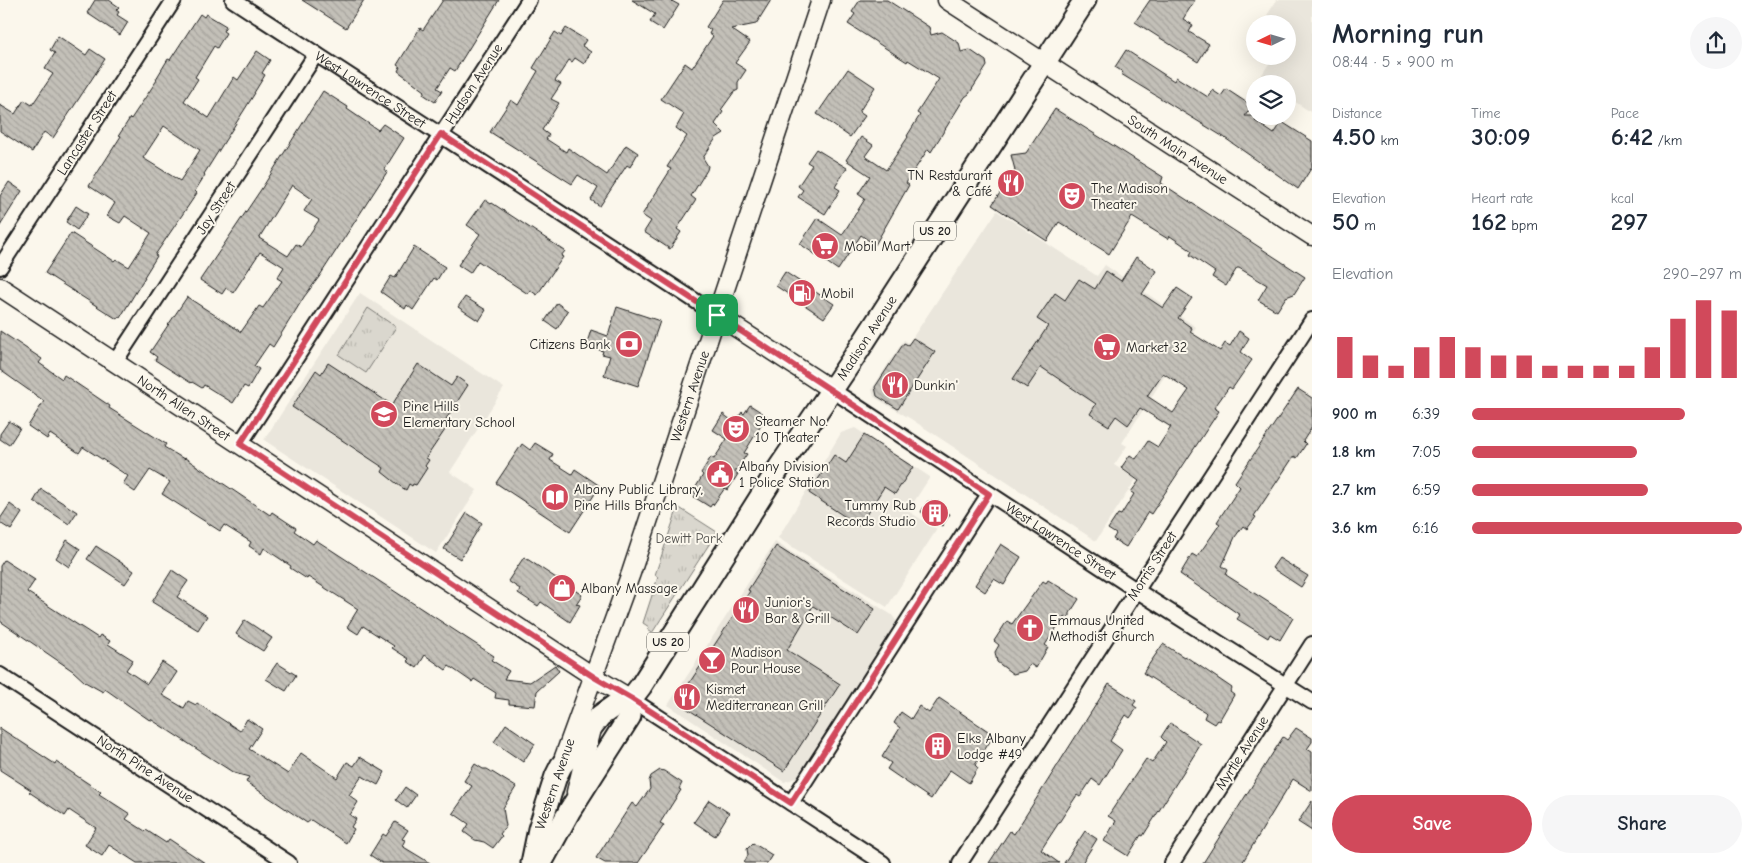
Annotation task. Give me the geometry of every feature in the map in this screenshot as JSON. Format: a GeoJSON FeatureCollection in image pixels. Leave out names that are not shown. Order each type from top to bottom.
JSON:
{"type":"FeatureCollection","features":[{"type":"Feature","properties":{"kind":"main road","name":"Madison Avenue"},"geometry":{"type":"LineString","coordinates":[[570,810],[630,716],[632,699],[779,468],[832,390],[1085,0]]}},
{"type":"Feature","properties":{"kind":"main road"},"geometry":{"type":"LineString","coordinates":[[556,776],[594,723],[614,706],[632,699]]}},
{"type":"Feature","properties":{"kind":"main road","name":"Western Avenue"},"geometry":{"type":"LineString","coordinates":[[532,863],[539,829],[556,776]]}},
{"type":"Feature","properties":{"kind":"main road","name":"Western Avenue"},"geometry":{"type":"LineString","coordinates":[[541,863],[570,810]]}},
{"type":"Feature","properties":{"kind":"street","name":"Lancaster Street"},"geometry":{"type":"LineString","coordinates":[[0,267],[174,0]]}},
{"type":"Feature","properties":{"kind":"street","name":"West Lawrence Street"},"geometry":{"type":"LineString","coordinates":[[233,0],[441,134],[1136,590],[1312,702]]}},
{"type":"Feature","properties":{"kind":"street","name":"Hudson Avenue"},"geometry":{"type":"LineString","coordinates":[[240,444],[529,0]]}},
{"type":"Feature","properties":{"kind":"street","name":"Western Avenue"},"geometry":{"type":"LineString","coordinates":[[556,776],[631,573],[821,0]]}},
{"type":"Feature","properties":{"kind":"street","name":"South Main Avenue"},"geometry":{"type":"LineString","coordinates":[[947,0],[1312,236]]}},
{"type":"Feature","properties":{"kind":"street","name":"Jay Street"},"geometry":{"type":"LineString","coordinates":[[115,362],[316,54]]}},
{"type":"Feature","properties":{"kind":"street","name":"North Allen Street"},"geometry":{"type":"LineString","coordinates":[[0,287],[594,677],[632,699]]}},
{"type":"Feature","properties":{"kind":"street","name":"Morris Street"},"geometry":{"type":"LineString","coordinates":[[960,863],[1312,320]]}},
{"type":"Feature","properties":{"kind":"street"},"geometry":{"type":"LineString","coordinates":[[791,803],[989,494]]}},
{"type":"Feature","properties":{"kind":"street","name":"Myrtle Avenue"},"geometry":{"type":"LineString","coordinates":[[1172,863],[1312,644]]}},
{"type":"Feature","properties":{"kind":"street","name":"North Pine Avenue"},"geometry":{"type":"LineString","coordinates":[[0,675],[289,863]]}},
{"type":"Feature","properties":{"kind":"street","name":"Western Avenue"},"geometry":{"type":"LineString","coordinates":[[570,810],[594,723],[594,677]]}},
{"type":"Feature","properties":{"kind":"street"},"geometry":{"type":"LineString","coordinates":[[632,699],[884,863]]}},
{"type":"Feature","properties":{"kind":"shaded area"},"geometry":{"type":"Polygon","coordinates":[[[1277,0],[1312,0],[1312,113],[1296,102],[1296,75],[1262,75],[1268,65],[1296,65],[1296,15],[1267,15],[1277,0]]]}},
{"type":"Feature","properties":{"kind":"shaded area"},"geometry":{"type":"Polygon","coordinates":[[[997,211],[1097,276],[1105,265],[1196,327],[1122,443],[1127,446],[1114,465],[1136,479],[1096,541],[911,419],[874,397],[872,389],[904,340],[909,343],[997,211]]]}},
{"type":"Feature","properties":{"kind":"shaded area","name":"Pine Hills Elementary School"},"geometry":{"type":"Polygon","coordinates":[[[360,293],[504,388],[450,472],[477,490],[436,553],[264,440],[360,293]]]}},
{"type":"Feature","properties":{"kind":"shaded area"},"geometry":{"type":"Polygon","coordinates":[[[855,428],[930,477],[908,511],[937,529],[887,607],[778,538],[841,433],[855,428]]]}},
{"type":"Feature","properties":{"kind":"shaded area"},"geometry":{"type":"Polygon","coordinates":[[[775,542],[892,615],[897,622],[799,777],[784,782],[668,705],[775,542]]]}},
{"type":"Feature","properties":{"kind":"green space"},"geometry":{"type":"Polygon","coordinates":[[[368,308],[396,327],[366,373],[339,355],[368,308]]]}},
{"type":"Feature","properties":{"kind":"green space","name":"Dewitt Park"},"geometry":{"type":"Polygon","coordinates":[[[678,507],[717,532],[652,633],[648,630],[649,627],[643,623],[658,577],[655,575],[678,507]]]}},
{"type":"Feature","properties":{"kind":"building"},"geometry":{"type":"Polygon","coordinates":[[[95,0],[109,0],[119,7],[116,10],[119,12],[117,15],[128,22],[120,35],[87,13],[95,0]]]}},
{"type":"Feature","properties":{"kind":"building"},"geometry":{"type":"Polygon","coordinates":[[[302,0],[364,0],[346,28],[302,0]]]}},
{"type":"Feature","properties":{"kind":"building"},"geometry":{"type":"Polygon","coordinates":[[[443,0],[499,0],[455,71],[450,68],[437,88],[442,91],[435,102],[423,94],[425,91],[398,71],[400,67],[397,65],[420,28],[423,30],[443,0]]]}},
{"type":"Feature","properties":{"kind":"building"},"geometry":{"type":"Polygon","coordinates":[[[632,0],[670,0],[679,5],[663,30],[650,22],[655,14],[632,0]]]}},
{"type":"Feature","properties":{"kind":"building"},"geometry":{"type":"Polygon","coordinates":[[[723,0],[771,0],[756,24],[731,29],[750,42],[735,63],[746,70],[738,82],[738,90],[734,92],[721,110],[723,112],[715,124],[724,133],[716,138],[703,158],[708,166],[707,170],[691,196],[696,200],[677,229],[681,232],[670,249],[644,232],[651,221],[642,215],[671,169],[667,167],[687,136],[676,128],[684,114],[661,99],[685,63],[692,68],[713,36],[709,34],[711,30],[706,27],[723,0]]]}},
{"type":"Feature","properties":{"kind":"building"},"geometry":{"type":"Polygon","coordinates":[[[860,0],[887,0],[929,27],[931,35],[942,32],[959,43],[961,52],[970,50],[986,61],[987,66],[969,94],[965,97],[931,152],[928,149],[906,183],[909,185],[875,245],[861,235],[838,270],[800,244],[817,218],[842,235],[865,199],[858,194],[870,176],[846,160],[861,137],[873,145],[865,156],[886,170],[908,137],[920,115],[917,113],[939,79],[908,60],[907,62],[848,24],[855,14],[852,12],[860,0]]]}},
{"type":"Feature","properties":{"kind":"building"},"geometry":{"type":"Polygon","coordinates":[[[1150,0],[1195,0],[1183,19],[1193,25],[1189,32],[1209,44],[1198,62],[1135,22],[1150,0]]]}},
{"type":"Feature","properties":{"kind":"building"},"geometry":{"type":"Polygon","coordinates":[[[200,14],[204,17],[206,14],[226,26],[223,31],[226,33],[217,48],[214,46],[195,77],[198,79],[184,101],[209,118],[234,77],[238,80],[257,51],[270,60],[262,73],[265,75],[255,93],[204,174],[195,191],[197,193],[155,255],[157,256],[145,277],[120,318],[118,317],[117,319],[45,273],[71,233],[114,261],[116,259],[129,267],[151,233],[125,216],[120,223],[107,216],[115,203],[89,186],[121,136],[119,135],[157,80],[168,59],[170,60],[200,14]],[[164,126],[143,158],[180,181],[200,150],[164,126]]]}},
{"type":"Feature","properties":{"kind":"building"},"geometry":{"type":"Polygon","coordinates":[[[566,28],[586,40],[582,46],[591,52],[584,64],[575,58],[572,62],[569,60],[555,81],[561,84],[551,99],[559,103],[542,130],[549,135],[546,139],[566,152],[568,148],[607,175],[626,145],[638,153],[630,167],[627,165],[600,206],[591,200],[598,188],[578,175],[572,184],[490,132],[511,100],[518,105],[538,71],[533,68],[555,32],[561,36],[566,28]]]}},
{"type":"Feature","properties":{"kind":"building"},"geometry":{"type":"Polygon","coordinates":[[[58,36],[86,55],[90,49],[105,59],[53,138],[44,132],[32,152],[0,131],[0,105],[15,114],[24,100],[32,105],[53,74],[45,69],[55,53],[50,50],[58,36]]]}},
{"type":"Feature","properties":{"kind":"building"},"geometry":{"type":"Polygon","coordinates":[[[1126,50],[1174,81],[1176,77],[1208,97],[1212,90],[1221,96],[1226,89],[1246,102],[1246,125],[1261,125],[1274,134],[1280,125],[1287,125],[1312,141],[1312,167],[1298,189],[1222,136],[1121,74],[1123,72],[1115,67],[1126,50]]]}},
{"type":"Feature","properties":{"kind":"building"},"geometry":{"type":"Polygon","coordinates":[[[848,69],[875,87],[859,112],[865,116],[850,137],[817,114],[848,69]]]}},
{"type":"Feature","properties":{"kind":"building"},"geometry":{"type":"Polygon","coordinates":[[[323,91],[378,130],[383,124],[404,138],[384,170],[387,172],[273,347],[269,344],[254,366],[259,369],[248,388],[244,386],[233,403],[204,385],[202,388],[191,383],[155,360],[157,357],[150,352],[187,297],[241,332],[259,306],[263,308],[282,281],[277,278],[284,267],[260,252],[233,293],[226,288],[222,294],[200,280],[262,188],[323,91]],[[292,185],[259,238],[288,256],[296,244],[301,247],[319,220],[304,211],[312,199],[292,185]]]}},
{"type":"Feature","properties":{"kind":"building"},"geometry":{"type":"Polygon","coordinates":[[[1055,109],[1163,177],[1161,183],[1305,277],[1294,294],[1286,297],[1277,311],[1258,300],[1267,285],[1237,268],[1226,286],[1212,277],[1215,272],[1190,255],[1192,251],[1170,236],[1168,239],[1132,217],[1109,254],[1059,222],[1047,241],[992,205],[1015,170],[1011,155],[1026,153],[1055,109]]]}},
{"type":"Feature","properties":{"kind":"building"},"geometry":{"type":"Polygon","coordinates":[[[816,149],[847,168],[835,187],[840,190],[825,214],[798,197],[803,190],[798,186],[812,165],[807,162],[816,149]]]}},
{"type":"Feature","properties":{"kind":"building"},"geometry":{"type":"Polygon","coordinates":[[[9,182],[22,191],[0,226],[0,196],[9,182]]]}},
{"type":"Feature","properties":{"kind":"building"},"geometry":{"type":"Polygon","coordinates":[[[485,200],[565,251],[561,256],[563,257],[537,295],[530,290],[528,294],[478,261],[470,273],[458,265],[480,234],[467,225],[485,200]]]}},
{"type":"Feature","properties":{"kind":"building"},"geometry":{"type":"Polygon","coordinates":[[[76,206],[88,214],[77,230],[66,222],[76,206]]]}},
{"type":"Feature","properties":{"kind":"building"},"geometry":{"type":"Polygon","coordinates":[[[414,247],[445,267],[437,280],[434,278],[413,310],[407,305],[405,309],[381,292],[391,276],[395,278],[414,247]]]}},
{"type":"Feature","properties":{"kind":"building"},"geometry":{"type":"Polygon","coordinates":[[[1136,257],[1157,271],[1142,294],[1163,308],[1177,288],[1192,298],[1178,318],[1192,328],[1190,332],[1220,351],[1225,343],[1230,346],[1239,331],[1249,338],[1241,352],[1252,360],[1232,389],[1229,387],[1214,408],[1219,411],[1151,514],[1148,512],[1126,547],[1113,539],[1116,534],[1108,529],[1118,514],[1121,515],[1134,494],[1131,492],[1139,481],[1121,468],[1130,455],[1136,459],[1148,441],[1158,447],[1171,427],[1140,408],[1128,425],[1116,416],[1109,426],[1090,414],[1096,404],[1041,367],[1027,388],[1013,379],[1048,326],[1037,319],[1055,293],[1065,300],[1079,279],[1095,289],[1106,271],[1121,281],[1136,257]],[[1163,373],[1147,396],[1173,413],[1189,390],[1163,373]]]}},
{"type":"Feature","properties":{"kind":"building"},"geometry":{"type":"Polygon","coordinates":[[[785,272],[834,304],[824,318],[776,286],[785,272]]]}},
{"type":"Feature","properties":{"kind":"building"},"geometry":{"type":"Polygon","coordinates":[[[465,297],[486,310],[479,321],[458,307],[465,297]]]}},
{"type":"Feature","properties":{"kind":"building"},"geometry":{"type":"Polygon","coordinates":[[[557,303],[568,311],[557,329],[545,321],[557,303]]]}},
{"type":"Feature","properties":{"kind":"building","name":"Citizens Bank"},"geometry":{"type":"Polygon","coordinates":[[[617,307],[660,321],[638,386],[604,375],[610,356],[602,354],[603,351],[586,346],[591,330],[608,336],[617,307]]]}},
{"type":"Feature","properties":{"kind":"building"},"geometry":{"type":"Polygon","coordinates":[[[0,331],[42,359],[39,363],[62,379],[64,375],[110,406],[109,408],[166,444],[164,447],[185,458],[270,515],[272,512],[296,528],[294,531],[313,544],[316,540],[494,656],[491,660],[509,671],[504,679],[530,682],[555,665],[559,671],[537,691],[535,706],[509,704],[509,700],[495,698],[496,693],[474,679],[472,682],[449,666],[446,670],[425,655],[417,668],[407,661],[409,659],[392,648],[394,646],[363,626],[358,634],[347,627],[358,609],[308,577],[307,579],[290,568],[291,566],[264,548],[261,554],[249,546],[251,542],[224,525],[220,531],[162,494],[170,482],[150,470],[135,492],[123,484],[128,476],[83,447],[79,453],[50,434],[47,439],[28,426],[44,401],[0,370],[0,331]]]}},
{"type":"Feature","properties":{"kind":"building"},"geometry":{"type":"Polygon","coordinates":[[[913,338],[935,352],[898,409],[877,396],[875,387],[904,343],[908,345],[913,338]]]}},
{"type":"Feature","properties":{"kind":"building"},"geometry":{"type":"Polygon","coordinates":[[[328,363],[392,405],[418,364],[451,386],[457,377],[468,385],[441,427],[445,430],[426,458],[429,460],[425,466],[427,468],[416,485],[413,484],[412,486],[409,484],[406,490],[401,487],[382,472],[384,468],[292,407],[316,370],[321,374],[328,363]]]}},
{"type":"Feature","properties":{"kind":"building"},"geometry":{"type":"Polygon","coordinates":[[[1298,389],[1312,398],[1312,427],[1303,441],[1306,444],[1297,458],[1294,456],[1247,529],[1243,526],[1235,537],[1222,566],[1228,570],[1226,575],[1293,618],[1280,640],[1270,634],[1268,638],[1237,619],[1240,615],[1180,574],[1192,554],[1197,557],[1220,524],[1217,522],[1240,487],[1235,482],[1298,389]]]}},
{"type":"Feature","properties":{"kind":"building"},"geometry":{"type":"Polygon","coordinates":[[[750,405],[767,416],[744,453],[747,454],[735,472],[738,474],[728,490],[725,488],[710,507],[694,497],[696,494],[693,492],[703,475],[701,473],[711,457],[714,459],[727,439],[713,430],[723,414],[735,423],[742,412],[744,414],[750,405]]]}},
{"type":"Feature","properties":{"kind":"building"},"geometry":{"type":"Polygon","coordinates":[[[9,421],[20,428],[9,445],[0,439],[0,434],[9,421]]]}},
{"type":"Feature","properties":{"kind":"building"},"geometry":{"type":"Polygon","coordinates":[[[864,435],[913,467],[895,494],[884,487],[859,526],[809,493],[834,455],[846,463],[864,435]]]}},
{"type":"Feature","properties":{"kind":"building","name":"Albany Public Library, Pine Hills Branch"},"geometry":{"type":"Polygon","coordinates":[[[535,443],[553,454],[550,460],[572,474],[575,469],[600,486],[570,532],[496,483],[522,444],[530,450],[535,443]]]}},
{"type":"Feature","properties":{"kind":"building"},"geometry":{"type":"Polygon","coordinates":[[[41,489],[77,512],[69,524],[34,501],[41,489]]]}},
{"type":"Feature","properties":{"kind":"building","name":"Tummy Rub Records Studio"},"geometry":{"type":"Polygon","coordinates":[[[928,501],[950,514],[942,526],[921,512],[928,501]]]}},
{"type":"Feature","properties":{"kind":"building"},"geometry":{"type":"Polygon","coordinates":[[[10,504],[22,513],[11,530],[0,523],[0,519],[10,504]]]}},
{"type":"Feature","properties":{"kind":"building"},"geometry":{"type":"Polygon","coordinates":[[[467,513],[482,523],[460,559],[444,549],[467,513]]]}},
{"type":"Feature","properties":{"kind":"building"},"geometry":{"type":"Polygon","coordinates":[[[67,540],[80,549],[69,567],[56,558],[67,540]]]}},
{"type":"Feature","properties":{"kind":"building"},"geometry":{"type":"Polygon","coordinates":[[[1001,544],[1021,557],[1004,585],[994,579],[985,592],[975,585],[1001,544]]]}},
{"type":"Feature","properties":{"kind":"building"},"geometry":{"type":"Polygon","coordinates":[[[96,546],[134,571],[125,584],[87,559],[96,546]]]}},
{"type":"Feature","properties":{"kind":"building"},"geometry":{"type":"Polygon","coordinates":[[[776,546],[875,609],[858,635],[813,606],[787,650],[840,684],[784,771],[680,704],[689,690],[686,688],[750,591],[748,590],[776,546]]]}},
{"type":"Feature","properties":{"kind":"building"},"geometry":{"type":"Polygon","coordinates":[[[524,557],[582,595],[576,604],[580,605],[570,622],[541,602],[538,606],[518,593],[520,589],[508,581],[524,557]]]}},
{"type":"Feature","properties":{"kind":"building"},"geometry":{"type":"Polygon","coordinates":[[[1279,558],[1308,576],[1301,587],[1272,568],[1279,558]]]}},
{"type":"Feature","properties":{"kind":"building"},"geometry":{"type":"Polygon","coordinates":[[[4,560],[35,580],[27,592],[98,638],[100,635],[110,641],[108,644],[133,660],[126,670],[147,684],[162,662],[177,672],[162,695],[184,708],[188,701],[196,705],[197,703],[240,731],[247,719],[262,729],[249,749],[288,774],[301,753],[337,778],[347,762],[354,766],[360,757],[385,772],[378,785],[362,776],[349,795],[358,802],[350,815],[356,819],[351,827],[354,829],[346,843],[311,820],[307,823],[246,782],[249,777],[234,773],[148,719],[105,689],[103,692],[85,682],[73,671],[0,621],[0,566],[4,560]]]}},
{"type":"Feature","properties":{"kind":"building"},"geometry":{"type":"Polygon","coordinates":[[[172,570],[188,581],[177,597],[207,616],[198,630],[152,602],[172,570]]]}},
{"type":"Feature","properties":{"kind":"building","name":"Emmaus United Methodist Church"},"geometry":{"type":"Polygon","coordinates":[[[1048,580],[1079,599],[1070,616],[1063,618],[1045,645],[1048,647],[1036,668],[1030,664],[1025,671],[1013,674],[997,662],[995,652],[999,645],[994,641],[1007,621],[1012,624],[1043,581],[1046,583],[1048,580]]]}},
{"type":"Feature","properties":{"kind":"building"},"geometry":{"type":"Polygon","coordinates":[[[245,620],[272,638],[263,651],[236,634],[245,620]]]}},
{"type":"Feature","properties":{"kind":"building"},"geometry":{"type":"Polygon","coordinates":[[[1163,644],[1185,656],[1232,688],[1230,692],[1234,695],[1219,721],[1217,720],[1214,724],[1204,718],[1205,712],[1143,673],[1163,644]]]}},
{"type":"Feature","properties":{"kind":"building"},"geometry":{"type":"Polygon","coordinates":[[[277,663],[296,675],[286,691],[266,679],[277,663]]]}},
{"type":"Feature","properties":{"kind":"building"},"geometry":{"type":"Polygon","coordinates":[[[1109,684],[1136,701],[1133,705],[1137,708],[1130,718],[1126,715],[1110,741],[1122,750],[1100,785],[1092,779],[1080,797],[1077,795],[1041,850],[1059,863],[989,863],[1010,831],[1014,834],[1109,684]]]}},
{"type":"Feature","properties":{"kind":"building","name":"Elks Albany Lodge #49"},"geometry":{"type":"Polygon","coordinates":[[[939,698],[994,735],[975,765],[978,768],[969,783],[950,770],[931,799],[887,769],[891,763],[882,757],[900,728],[894,723],[901,712],[911,719],[919,706],[929,713],[939,698]]]}},
{"type":"Feature","properties":{"kind":"building"},"geometry":{"type":"Polygon","coordinates":[[[1170,723],[1201,744],[1143,836],[1141,835],[1128,856],[1104,841],[1116,821],[1108,816],[1146,759],[1152,763],[1166,742],[1161,737],[1170,723]]]}},
{"type":"Feature","properties":{"kind":"building"},"geometry":{"type":"Polygon","coordinates":[[[506,724],[535,744],[523,762],[494,742],[506,724]]]}},
{"type":"Feature","properties":{"kind":"building"},"geometry":{"type":"Polygon","coordinates":[[[0,728],[101,792],[99,794],[130,814],[126,819],[166,843],[169,839],[205,863],[137,863],[109,845],[102,856],[85,845],[96,828],[69,810],[65,816],[29,792],[31,790],[0,770],[0,728]]]}},
{"type":"Feature","properties":{"kind":"building"},"geometry":{"type":"Polygon","coordinates":[[[1296,728],[1312,738],[1312,742],[1307,749],[1312,752],[1312,791],[1293,779],[1242,863],[1203,863],[1283,737],[1287,740],[1296,728]]]}},
{"type":"Feature","properties":{"kind":"building"},"geometry":{"type":"Polygon","coordinates":[[[475,764],[483,769],[487,769],[516,787],[503,808],[506,826],[500,834],[502,836],[493,848],[484,842],[475,840],[464,832],[469,824],[453,813],[472,786],[464,781],[475,764]]]}},
{"type":"Feature","properties":{"kind":"building"},"geometry":{"type":"Polygon","coordinates":[[[660,770],[682,783],[679,789],[681,790],[660,823],[664,825],[638,863],[605,863],[596,858],[632,803],[637,807],[650,789],[649,781],[651,776],[660,770]]]}},
{"type":"Feature","properties":{"kind":"building"},"geometry":{"type":"Polygon","coordinates":[[[405,787],[416,795],[407,808],[396,800],[405,787]]]}},
{"type":"Feature","properties":{"kind":"building"},"geometry":{"type":"Polygon","coordinates":[[[709,800],[729,813],[715,836],[694,822],[709,800]]]}},
{"type":"Feature","properties":{"kind":"building"},"geometry":{"type":"Polygon","coordinates":[[[1312,801],[1312,831],[1298,822],[1312,801]]]}},
{"type":"Feature","properties":{"kind":"building"},"geometry":{"type":"Polygon","coordinates":[[[395,822],[408,830],[402,839],[405,840],[402,846],[430,863],[382,863],[370,855],[383,834],[386,836],[395,822]]]}},
{"type":"Feature","properties":{"kind":"building"},"geometry":{"type":"Polygon","coordinates":[[[1085,831],[1097,839],[1082,863],[1064,863],[1085,831]]]}},
{"type":"Feature","properties":{"kind":"building"},"geometry":{"type":"Polygon","coordinates":[[[753,843],[772,855],[767,863],[744,863],[748,855],[747,849],[753,843]]]}},
{"type":"Feature","properties":{"kind":"place","name":"TN Restaurant & Café"},"geometry":{"type":"Point","coordinates":[1011,183]}},
{"type":"Feature","properties":{"kind":"place","name":"The Madison Theater"},"geometry":{"type":"Point","coordinates":[1072,196]}},
{"type":"Feature","properties":{"kind":"place","name":"Mobil Mart"},"geometry":{"type":"Point","coordinates":[825,246]}},
{"type":"Feature","properties":{"kind":"place","name":"Mobil"},"geometry":{"type":"Point","coordinates":[802,293]}},
{"type":"Feature","properties":{"kind":"place","name":"Citizens Bank"},"geometry":{"type":"Point","coordinates":[629,344]}},
{"type":"Feature","properties":{"kind":"place","name":"Market 32"},"geometry":{"type":"Point","coordinates":[1107,347]}},
{"type":"Feature","properties":{"kind":"place","name":"Dunkin'"},"geometry":{"type":"Point","coordinates":[895,385]}},
{"type":"Feature","properties":{"kind":"place","name":"Pine Hills Elementary School"},"geometry":{"type":"Point","coordinates":[384,414]}},
{"type":"Feature","properties":{"kind":"place","name":"Steamer No. 10 Theater"},"geometry":{"type":"Point","coordinates":[736,429]}},
{"type":"Feature","properties":{"kind":"place","name":"Albany Division 1 Police Station"},"geometry":{"type":"Point","coordinates":[720,474]}},
{"type":"Feature","properties":{"kind":"place","name":"Albany Public Library, Pine Hills Branch"},"geometry":{"type":"Point","coordinates":[555,497]}},
{"type":"Feature","properties":{"kind":"place","name":"Tummy Rub Records Studio"},"geometry":{"type":"Point","coordinates":[935,513]}},
{"type":"Feature","properties":{"kind":"place","name":"Albany Massage"},"geometry":{"type":"Point","coordinates":[562,588]}},
{"type":"Feature","properties":{"kind":"place","name":"Junior's Bar & Grill"},"geometry":{"type":"Point","coordinates":[746,610]}},
{"type":"Feature","properties":{"kind":"place","name":"Emmaus United Methodist Church"},"geometry":{"type":"Point","coordinates":[1030,628]}},
{"type":"Feature","properties":{"kind":"place","name":"Madison Pour House"},"geometry":{"type":"Point","coordinates":[712,660]}},
{"type":"Feature","properties":{"kind":"place","name":"Kismet Mediterranean Grill"},"geometry":{"type":"Point","coordinates":[687,697]}},
{"type":"Feature","properties":{"kind":"place","name":"Elks Albany Lodge #49"},"geometry":{"type":"Point","coordinates":[938,746]}},
{"type":"Feature","properties":{"kind":"route"},"geometry":{"type":"LineString","coordinates":[[441,134],[717,315],[989,494],[791,803],[632,699],[594,677],[240,444],[441,134]]}}]}
